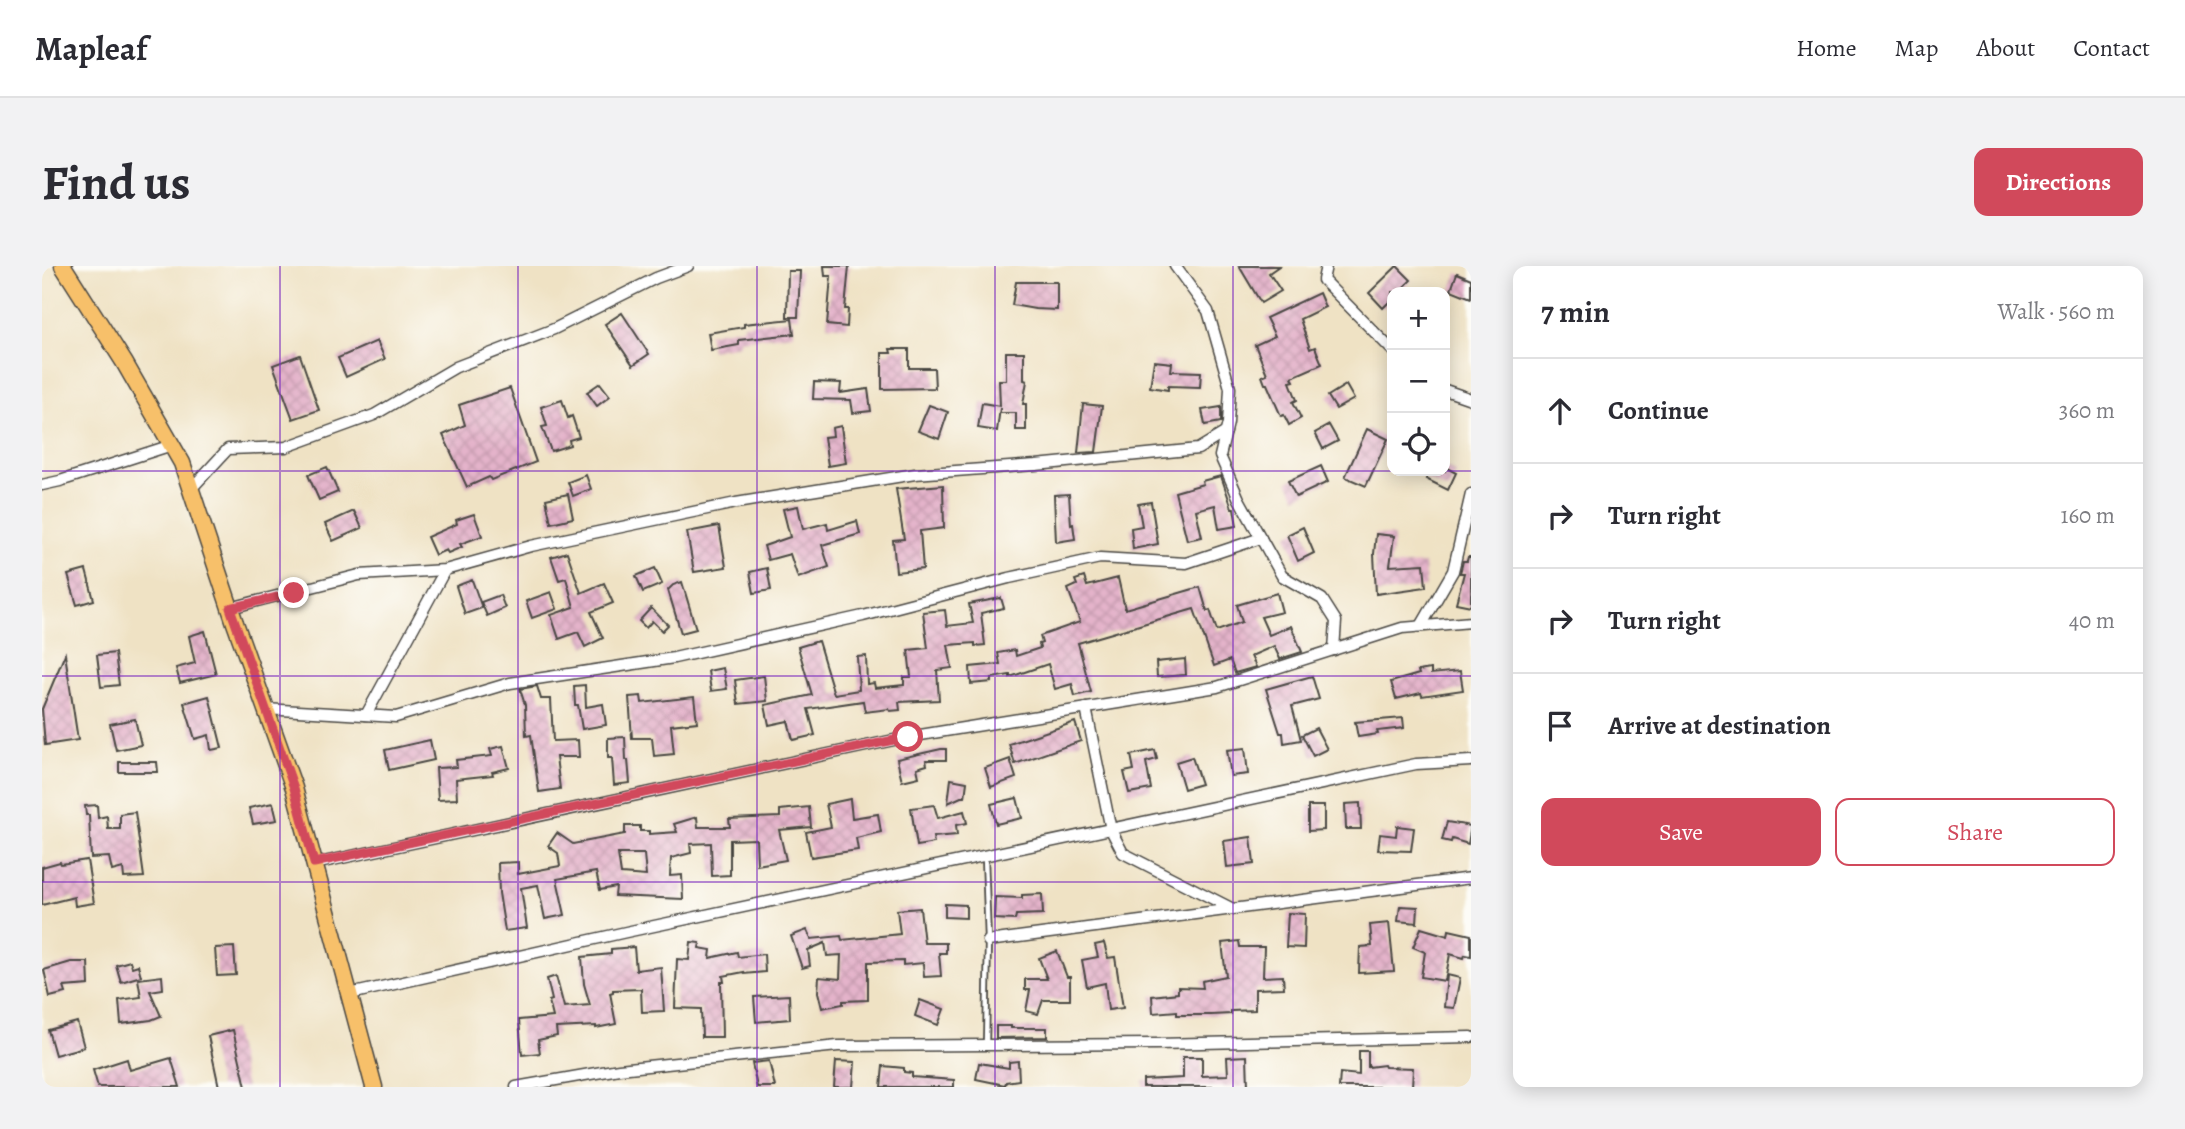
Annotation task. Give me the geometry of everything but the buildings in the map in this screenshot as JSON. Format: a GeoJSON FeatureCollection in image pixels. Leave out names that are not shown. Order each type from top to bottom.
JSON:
{"type":"FeatureCollection","features":[{"type":"Feature","properties":{"kind":"main road"},"geometry":{"type":"LineString","coordinates":[[63,266],[124,362],[182,463],[294,788],[374,1087]]}},
{"type":"Feature","properties":{"kind":"street"},"geometry":{"type":"LineString","coordinates":[[191,489],[228,449],[285,447],[374,415],[456,367],[554,329],[656,278],[688,266]]}},
{"type":"Feature","properties":{"kind":"street"},"geometry":{"type":"LineString","coordinates":[[1175,266],[1208,312],[1230,388],[1226,432],[1220,456],[1239,499],[1282,576],[1322,599],[1336,621],[1334,650]]}},
{"type":"Feature","properties":{"kind":"street"},"geometry":{"type":"LineString","coordinates":[[1326,266],[1323,280],[1387,345]]}},
{"type":"Feature","properties":{"kind":"street"},"geometry":{"type":"LineString","coordinates":[[1450,392],[1471,399]]}},
{"type":"Feature","properties":{"kind":"street"},"geometry":{"type":"LineString","coordinates":[[230,608],[359,575],[445,570],[531,546],[736,503],[915,474],[1198,449],[1226,432]]}},
{"type":"Feature","properties":{"kind":"street"},"geometry":{"type":"LineString","coordinates":[[42,485],[172,445]]}},
{"type":"Feature","properties":{"kind":"street"},"geometry":{"type":"LineString","coordinates":[[1421,626],[1453,571],[1471,494]]}},
{"type":"Feature","properties":{"kind":"street"},"geometry":{"type":"LineString","coordinates":[[265,709],[396,717],[510,683],[674,658],[863,616],[1009,578],[1100,558],[1186,563],[1261,538]]}},
{"type":"Feature","properties":{"kind":"street"},"geometry":{"type":"LineString","coordinates":[[366,715],[445,570]]}},
{"type":"Feature","properties":{"kind":"street"},"geometry":{"type":"LineString","coordinates":[[314,863],[908,737],[1217,687],[1402,628],[1471,622]]}},
{"type":"Feature","properties":{"kind":"street"},"geometry":{"type":"LineString","coordinates":[[1086,708],[1111,830],[1123,853],[1231,908]]}},
{"type":"Feature","properties":{"kind":"street"},"geometry":{"type":"LineString","coordinates":[[350,994],[613,935],[1416,765],[1471,761]]}},
{"type":"Feature","properties":{"kind":"street"},"geometry":{"type":"LineString","coordinates":[[988,941],[1471,878]]}},
{"type":"Feature","properties":{"kind":"street"},"geometry":{"type":"LineString","coordinates":[[516,1087],[619,1069],[838,1046],[1157,1044],[1471,1037]]}},
{"type":"Feature","properties":{"kind":"lane"},"geometry":{"type":"LineString","coordinates":[[985,857],[988,941],[986,1045]]}},
{"type":"Feature","properties":{"kind":"route"},"geometry":{"type":"LineString","coordinates":[[294,593],[230,608],[294,788],[314,863],[908,737]]}}]}
